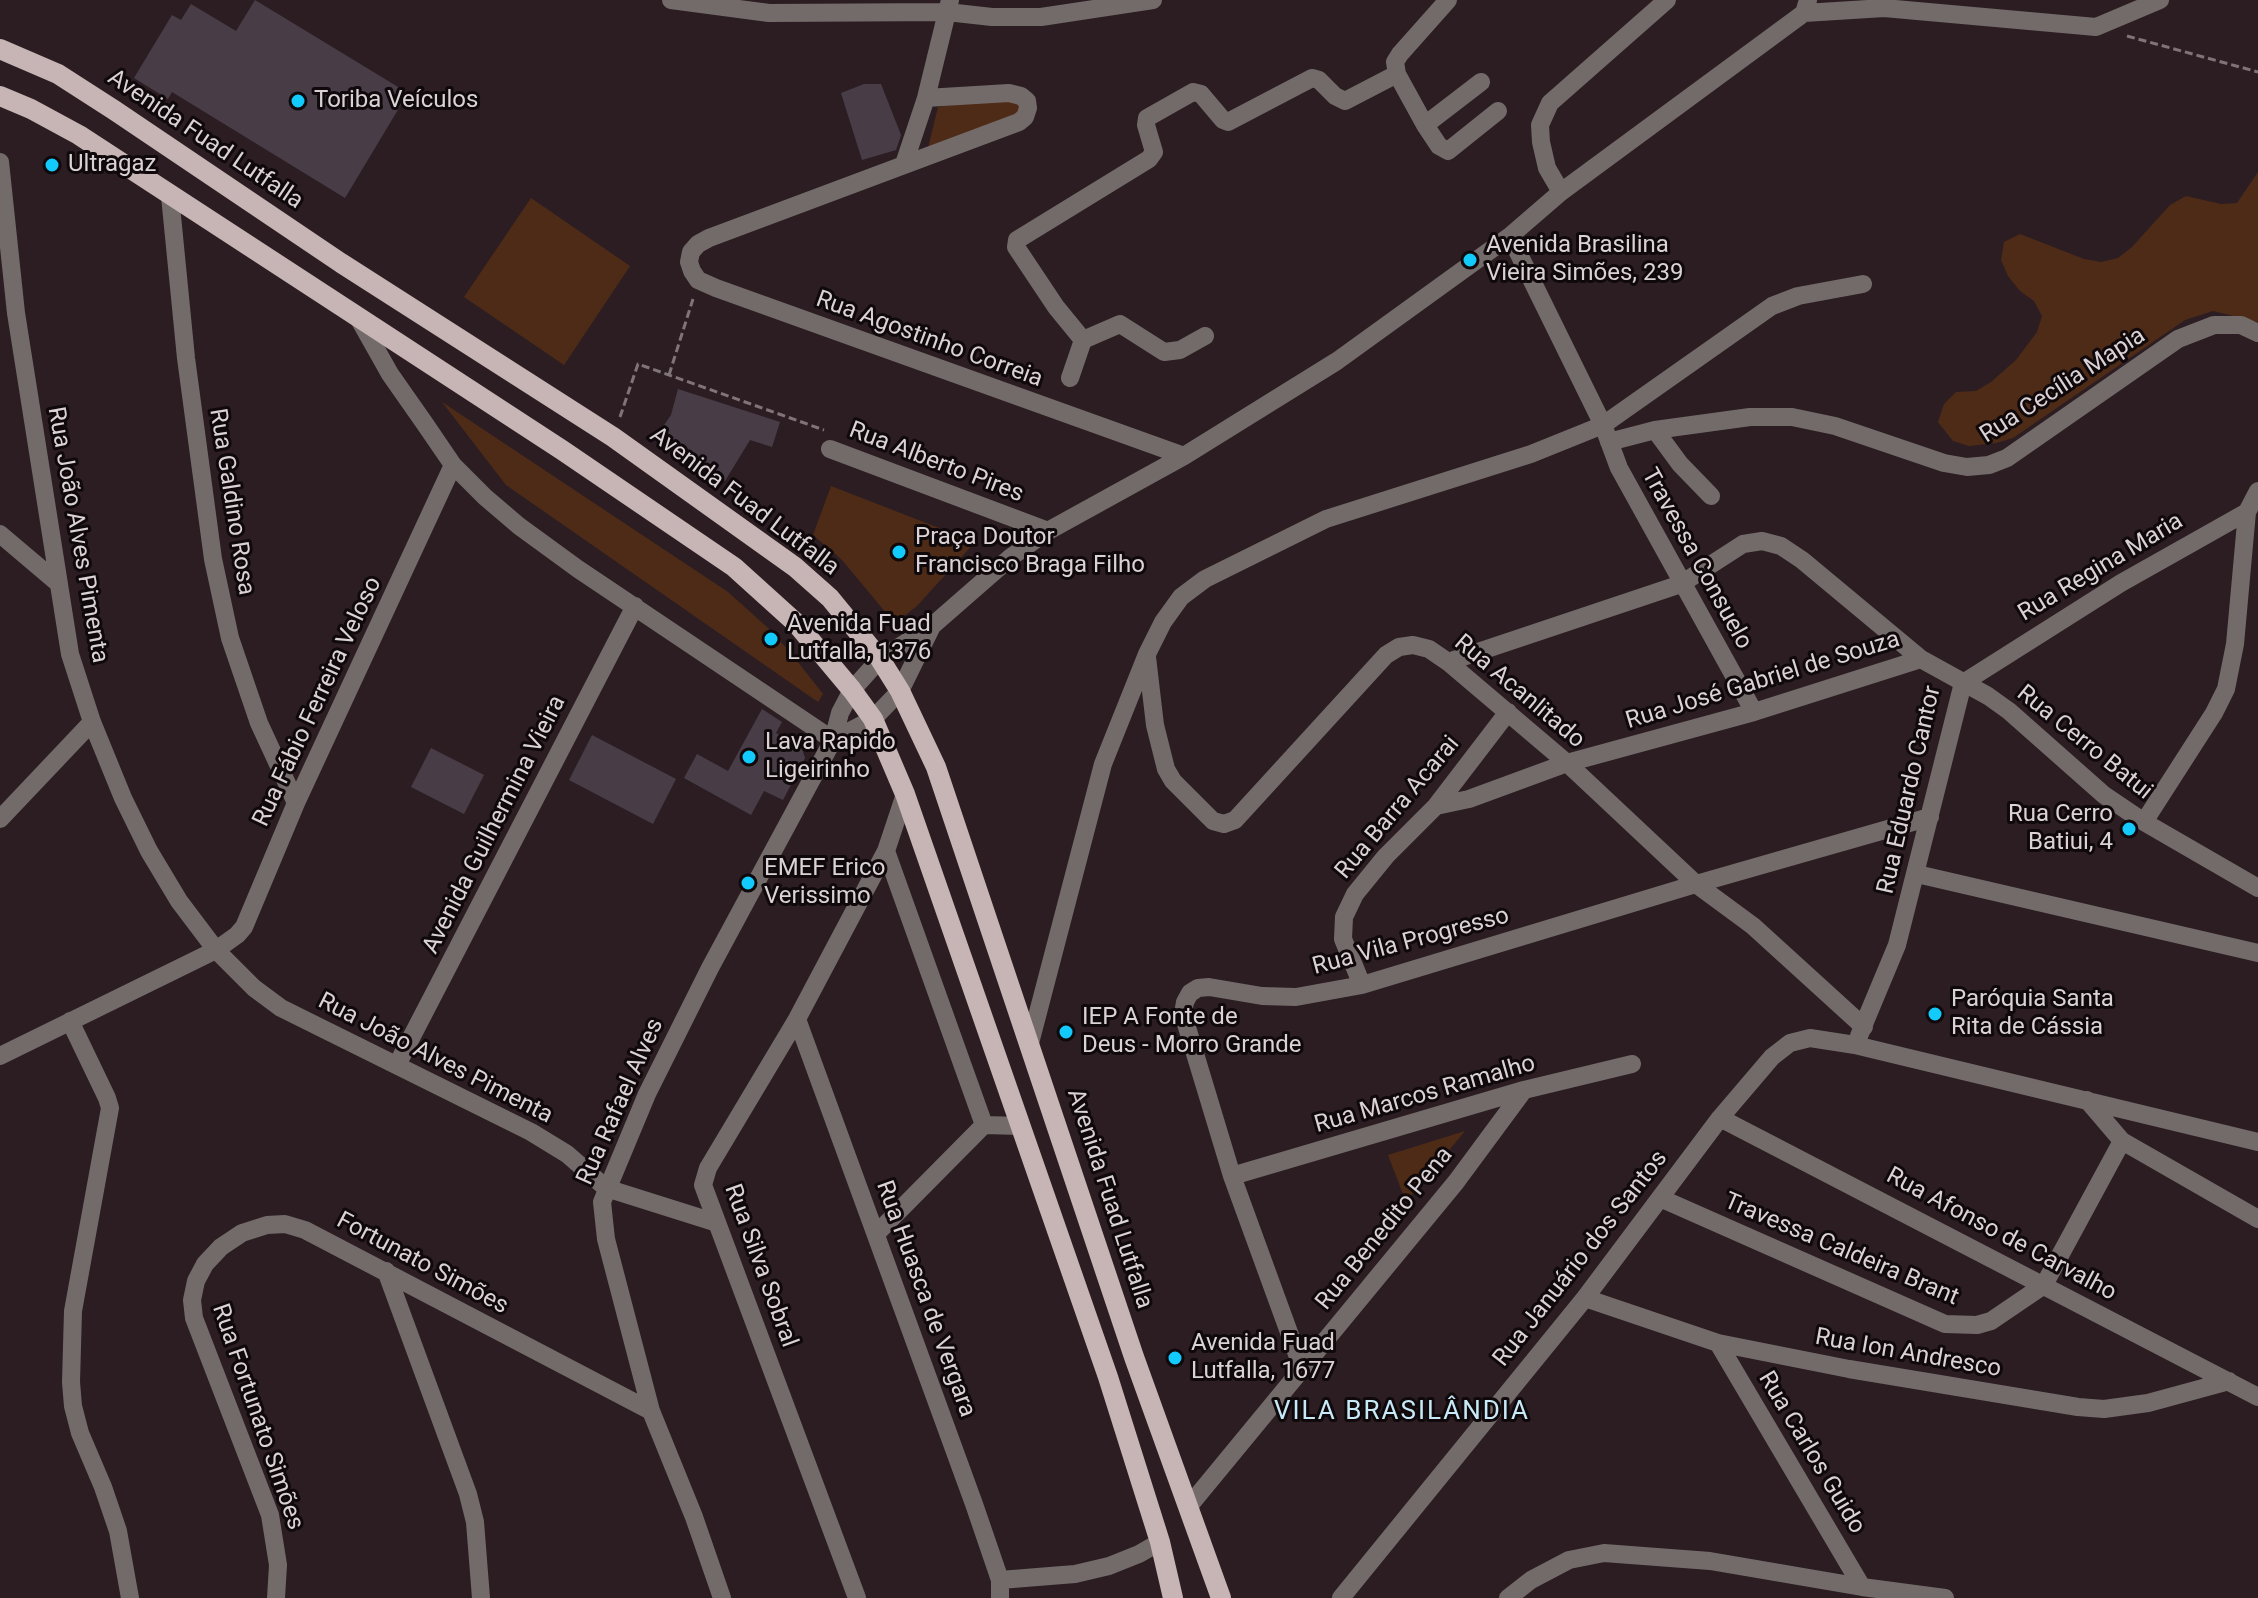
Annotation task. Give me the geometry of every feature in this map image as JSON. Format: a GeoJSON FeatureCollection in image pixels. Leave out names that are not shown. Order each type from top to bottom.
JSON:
{"type":"FeatureCollection","features":[{"type":"Feature","properties":{"kind":"main road","name":"Avenida Fuad Lutfalla"},"geometry":{"type":"LineString","coordinates":[[0,49],[58,74],[354,272],[613,437],[795,567],[830,598],[880,659],[900,691],[939,777],[1154,1412],[1221,1598]]}},
{"type":"Feature","properties":{"kind":"main road"},"geometry":{"type":"LineString","coordinates":[[0,96],[79,135],[562,450],[734,567],[796,623],[852,690],[873,719],[905,794],[1120,1413],[1160,1542],[1173,1598]]}},
{"type":"Feature","properties":{"kind":"main road"},"geometry":{"type":"LineString","coordinates":[[1120,1413],[1136,1407],[1154,1412]]}},
{"type":"Feature","properties":{"kind":"street"},"geometry":{"type":"LineString","coordinates":[[671,0],[770,6],[948,6],[992,17],[1041,17],[1153,0]]}},
{"type":"Feature","properties":{"kind":"street"},"geometry":{"type":"LineString","coordinates":[[1448,0],[1400,54],[1395,62],[1397,74],[1425,125],[1439,146],[1448,151],[1498,111]]}},
{"type":"Feature","properties":{"kind":"street"},"geometry":{"type":"LineString","coordinates":[[1561,192],[1547,168],[1541,142],[1540,125],[1545,112],[1557,94],[1667,0]]}},
{"type":"Feature","properties":{"kind":"street"},"geometry":{"type":"LineString","coordinates":[[359,319],[390,374],[453,465],[519,526],[833,740],[873,719],[900,691],[932,626],[1011,557],[1048,531],[1184,456],[1337,361],[1510,236],[1561,192],[1806,7],[1884,8],[2096,27],[2160,0]]}},
{"type":"Feature","properties":{"kind":"street"},"geometry":{"type":"LineString","coordinates":[[904,164],[926,98],[948,6]]}},
{"type":"Feature","properties":{"kind":"street"},"geometry":{"type":"LineString","coordinates":[[1083,340],[1016,247],[1017,240],[1149,159],[1154,152],[1146,125],[1150,116],[1197,92],[1223,120],[1232,121],[1312,78],[1345,101],[1397,74]]}},
{"type":"Feature","properties":{"kind":"street"},"geometry":{"type":"LineString","coordinates":[[1425,125],[1481,82]]}},
{"type":"Feature","properties":{"kind":"street"},"geometry":{"type":"LineString","coordinates":[[698,280],[689,262],[691,252],[698,244],[765,215],[1019,122],[1028,108],[1027,101],[1021,96],[1009,93],[926,98]]}},
{"type":"Feature","properties":{"kind":"street","name":"Rua João Alves Pimenta"},"geometry":{"type":"LineString","coordinates":[[0,162],[16,313],[70,654],[92,722],[149,851],[179,901],[216,950],[254,988],[281,1008],[531,1132],[567,1154],[606,1188]]}},
{"type":"Feature","properties":{"kind":"street","name":"Rua Galdino Rosa"},"geometry":{"type":"LineString","coordinates":[[170,196],[186,358],[213,559],[230,638],[259,723],[296,803]]}},
{"type":"Feature","properties":{"kind":"street"},"geometry":{"type":"LineString","coordinates":[[1510,236],[1606,434]]}},
{"type":"Feature","properties":{"kind":"street","name":"Rua Agostinho Correia"},"geometry":{"type":"LineString","coordinates":[[698,280],[1184,456]]}},
{"type":"Feature","properties":{"kind":"street"},"geometry":{"type":"LineString","coordinates":[[1030,1043],[1103,764],[1147,654],[1163,622],[1181,597],[1205,579],[1326,519],[1531,454],[1606,434],[1772,306],[1798,296],[1863,284]]}},
{"type":"Feature","properties":{"kind":"street"},"geometry":{"type":"LineString","coordinates":[[1070,378],[1083,340],[1120,324],[1164,352],[1180,350],[1205,336]]}},
{"type":"Feature","properties":{"kind":"street","name":"Rua Cecília Mapia"},"geometry":{"type":"LineString","coordinates":[[1606,434],[1750,417],[1792,417],[1835,426],[1944,463],[1967,467],[1989,465],[2007,458],[2178,339],[2214,325],[2241,325],[2258,333]]}},
{"type":"Feature","properties":{"kind":"street"},"geometry":{"type":"LineString","coordinates":[[1655,430],[1680,464],[1711,496]]}},
{"type":"Feature","properties":{"kind":"street","name":"Travessa Consuelo"},"geometry":{"type":"LineString","coordinates":[[1606,434],[1619,468],[1754,712]]}},
{"type":"Feature","properties":{"kind":"street","name":"Rua Alberto Pires"},"geometry":{"type":"LineString","coordinates":[[830,449],[1048,531]]}},
{"type":"Feature","properties":{"kind":"street","name":"Rua Fábio Ferreira Veloso"},"geometry":{"type":"LineString","coordinates":[[0,1056],[216,950],[237,935],[251,914],[296,803],[453,465]]}},
{"type":"Feature","properties":{"kind":"street"},"geometry":{"type":"LineString","coordinates":[[2144,822],[2226,689],[2235,644],[2247,512],[2258,491]]}},
{"type":"Feature","properties":{"kind":"street","name":"Rua Regina Maria"},"geometry":{"type":"LineString","coordinates":[[1963,683],[2121,583],[2247,512]]}},
{"type":"Feature","properties":{"kind":"street"},"geometry":{"type":"LineString","coordinates":[[0,534],[58,583]]}},
{"type":"Feature","properties":{"kind":"street","name":"Rua Eduardo Cantor"},"geometry":{"type":"LineString","coordinates":[[1448,662],[1681,584],[1743,544],[1762,541],[1781,546],[1802,560],[1921,659],[1963,683],[1897,945],[1855,1045]]}},
{"type":"Feature","properties":{"kind":"street","name":"Avenida Guilhermina Vieira"},"geometry":{"type":"LineString","coordinates":[[397,1065],[635,606]]}},
{"type":"Feature","properties":{"kind":"street","name":"Rua Rafael Alves"},"geometry":{"type":"LineString","coordinates":[[722,1598],[694,1517],[651,1411],[606,1239],[602,1202],[647,1094],[703,982],[833,740],[840,713],[852,690],[880,659],[932,626]]}},
{"type":"Feature","properties":{"kind":"street","name":"Rua Acanlitado"},"geometry":{"type":"LineString","coordinates":[[1147,654],[1155,725],[1166,769],[1173,781],[1213,821],[1224,824],[1235,820],[1386,655],[1399,647],[1413,645],[1429,649],[1567,763],[1696,884],[1753,926],[1864,1027]]}},
{"type":"Feature","properties":{"kind":"street","name":"Rua José Gabriel de Souza"},"geometry":{"type":"LineString","coordinates":[[1436,806],[1469,799],[1567,763],[1754,712],[1921,659]]}},
{"type":"Feature","properties":{"kind":"street","name":"Rua Cerro Batui"},"geometry":{"type":"LineString","coordinates":[[1963,683],[2009,711],[2104,795],[2144,822],[2258,888]]}},
{"type":"Feature","properties":{"kind":"street","name":"Rua Barra Acarai"},"geometry":{"type":"LineString","coordinates":[[1362,985],[1343,939],[1344,917],[1355,894],[1436,806],[1508,712]]}},
{"type":"Feature","properties":{"kind":"street"},"geometry":{"type":"LineString","coordinates":[[0,819],[92,722]]}},
{"type":"Feature","properties":{"kind":"street","name":"Rua Silva Sobral"},"geometry":{"type":"LineString","coordinates":[[857,1598],[706,1195],[704,1176],[797,1019],[886,851],[905,794]]}},
{"type":"Feature","properties":{"kind":"street","name":"Rua Vila Progresso"},"geometry":{"type":"LineString","coordinates":[[1302,1368],[1232,1176],[1183,1014],[1190,993],[1209,987],[1262,996],[1296,997],[1362,985],[1930,817]]}},
{"type":"Feature","properties":{"kind":"street"},"geometry":{"type":"LineString","coordinates":[[886,851],[984,1125]]}},
{"type":"Feature","properties":{"kind":"street"},"geometry":{"type":"LineString","coordinates":[[1917,874],[2258,953]]}},
{"type":"Feature","properties":{"kind":"street","name":"Rua Huasca de Vergara"},"geometry":{"type":"LineString","coordinates":[[797,1019],[1000,1589]]}},
{"type":"Feature","properties":{"kind":"street"},"geometry":{"type":"LineString","coordinates":[[70,1021],[107,1098],[108,1116],[73,1311],[73,1406],[80,1433],[118,1531],[130,1598]]}},
{"type":"Feature","properties":{"kind":"street","name":"Rua Januário dos Santos"},"geometry":{"type":"LineString","coordinates":[[1341,1598],[1585,1298],[1720,1118],[1772,1057],[1790,1043],[1810,1038],[1855,1045],[2258,1142]]}},
{"type":"Feature","properties":{"kind":"street","name":"Rua Marcos Ramalho"},"geometry":{"type":"LineString","coordinates":[[1232,1176],[1524,1090],[1632,1064]]}},
{"type":"Feature","properties":{"kind":"street","name":"Rua Benedito Pena"},"geometry":{"type":"LineString","coordinates":[[1189,1506],[1456,1182],[1524,1090]]}},
{"type":"Feature","properties":{"kind":"street"},"geometry":{"type":"LineString","coordinates":[[2087,1100],[2122,1141],[2258,1219]]}},
{"type":"Feature","properties":{"kind":"street","name":"Rua Afonso de Carvalho"},"geometry":{"type":"LineString","coordinates":[[1720,1118],[2258,1397]]}},
{"type":"Feature","properties":{"kind":"street"},"geometry":{"type":"LineString","coordinates":[[876,1234],[984,1125],[1021,1126]]}},
{"type":"Feature","properties":{"kind":"street"},"geometry":{"type":"LineString","coordinates":[[2044,1285],[2122,1141]]}},
{"type":"Feature","properties":{"kind":"street"},"geometry":{"type":"LineString","coordinates":[[606,1188],[717,1223]]}},
{"type":"Feature","properties":{"kind":"street","name":"Travessa Caldeira Brant"},"geometry":{"type":"LineString","coordinates":[[1660,1198],[1945,1324],[1960,1327],[1991,1321],[2044,1285]]}},
{"type":"Feature","properties":{"kind":"street","name":"Fortunato Simões"},"geometry":{"type":"LineString","coordinates":[[192,1300],[196,1281],[205,1264],[221,1247],[242,1233],[267,1225],[285,1224],[305,1230],[386,1271],[651,1411]]}},
{"type":"Feature","properties":{"kind":"street"},"geometry":{"type":"LineString","coordinates":[[386,1271],[468,1494],[475,1522],[481,1598]]}},
{"type":"Feature","properties":{"kind":"street","name":"Rua Ion Andresco"},"geometry":{"type":"LineString","coordinates":[[1585,1298],[1718,1343],[1849,1369],[2078,1407],[2104,1409],[2148,1403],[2229,1381]]}},
{"type":"Feature","properties":{"kind":"street","name":"Rua Fortunato Simões"},"geometry":{"type":"LineString","coordinates":[[192,1300],[194,1318],[203,1344],[270,1515],[279,1582],[276,1598]]}},
{"type":"Feature","properties":{"kind":"street","name":"Rua Carlos Guido"},"geometry":{"type":"LineString","coordinates":[[1718,1343],[1862,1587]]}},
{"type":"Feature","properties":{"kind":"street"},"geometry":{"type":"LineString","coordinates":[[1000,1589],[1109,1566],[1160,1542]]}},
{"type":"Feature","properties":{"kind":"street"},"geometry":{"type":"LineString","coordinates":[[1508,1598],[1531,1580],[1569,1560],[1604,1553],[1710,1561],[1945,1598]]}},
{"type":"Feature","properties":{"kind":"path"},"geometry":{"type":"LineString","coordinates":[[2096,27],[2258,72]]}},
{"type":"Feature","properties":{"kind":"path"},"geometry":{"type":"LineString","coordinates":[[669,375],[698,280]]}},
{"type":"Feature","properties":{"kind":"path","name":"Rua Alberto Pires"},"geometry":{"type":"LineString","coordinates":[[613,437],[638,364],[824,430],[830,449]]}},
{"type":"Feature","properties":{"kind":"shaded area"},"geometry":{"type":"Polygon","coordinates":[[[1001,96],[1020,103],[1019,117],[928,148],[938,107],[1001,96]]]}},
{"type":"Feature","properties":{"kind":"shaded area"},"geometry":{"type":"Polygon","coordinates":[[[2258,172],[2258,322],[2213,311],[2185,320],[2013,438],[1969,446],[1953,441],[1938,422],[1944,404],[1956,392],[1976,391],[1991,382],[2016,360],[2037,332],[2042,316],[2034,301],[2020,291],[2008,276],[2001,260],[2004,242],[2020,234],[2084,259],[2101,262],[2118,258],[2170,205],[2186,196],[2221,204],[2237,203],[2258,172]]]}},
{"type":"Feature","properties":{"kind":"shaded area"},"geometry":{"type":"Polygon","coordinates":[[[531,198],[630,266],[564,365],[464,297],[531,198]]]}},
{"type":"Feature","properties":{"kind":"shaded area"},"geometry":{"type":"Polygon","coordinates":[[[442,402],[728,592],[790,652],[823,694],[818,702],[506,485],[442,402]]]}},
{"type":"Feature","properties":{"kind":"shaded area","name":"Praça Doutor Francisco Braga Filho"},"geometry":{"type":"Polygon","coordinates":[[[831,486],[975,542],[917,606],[892,620],[842,560],[813,535],[831,486]]]}},
{"type":"Feature","properties":{"kind":"shaded area"},"geometry":{"type":"Polygon","coordinates":[[[1465,1131],[1406,1202],[1388,1155],[1465,1131]]]}},
{"type":"Feature","properties":{"kind":"building","name":"Toriba Veículos"},"geometry":{"type":"Polygon","coordinates":[[[255,0],[408,93],[345,198],[172,92],[168,99],[134,78],[172,15],[181,20],[191,4],[236,31],[255,0]]]}},
{"type":"Feature","properties":{"kind":"building"},"geometry":{"type":"Polygon","coordinates":[[[864,84],[881,84],[901,135],[896,150],[862,160],[841,93],[864,84]]]}},
{"type":"Feature","properties":{"kind":"building"},"geometry":{"type":"Polygon","coordinates":[[[678,389],[780,422],[772,447],[750,440],[725,481],[656,437],[671,415],[678,389]]]}},
{"type":"Feature","properties":{"kind":"building"},"geometry":{"type":"Polygon","coordinates":[[[762,709],[782,722],[776,733],[802,749],[805,758],[783,800],[764,791],[751,815],[684,778],[697,754],[728,771],[762,709]]]}},
{"type":"Feature","properties":{"kind":"building"},"geometry":{"type":"Polygon","coordinates":[[[592,735],[676,779],[653,824],[569,780],[592,735]]]}},
{"type":"Feature","properties":{"kind":"building"},"geometry":{"type":"Polygon","coordinates":[[[431,748],[484,775],[464,814],[411,787],[431,748]]]}},
{"type":"Feature","properties":{"kind":"place","name":"Toriba Veículos"},"geometry":{"type":"Point","coordinates":[298,101]}},
{"type":"Feature","properties":{"kind":"place","name":"Ultragaz"},"geometry":{"type":"Point","coordinates":[52,165]}},
{"type":"Feature","properties":{"kind":"place","name":"Avenida Brasilina Vieira Simões, 239"},"geometry":{"type":"Point","coordinates":[1470,260]}},
{"type":"Feature","properties":{"kind":"place","name":"Praça Doutor Francisco Braga Filho"},"geometry":{"type":"Point","coordinates":[899,552]}},
{"type":"Feature","properties":{"kind":"place","name":"Avenida Fuad Lutfalla, 1376"},"geometry":{"type":"Point","coordinates":[771,639]}},
{"type":"Feature","properties":{"kind":"place","name":"Lava Rapido Ligeirinho"},"geometry":{"type":"Point","coordinates":[749,757]}},
{"type":"Feature","properties":{"kind":"place","name":"Rua Cerro Batiui, 4"},"geometry":{"type":"Point","coordinates":[2129,829]}},
{"type":"Feature","properties":{"kind":"place","name":"EMEF Erico Verissimo"},"geometry":{"type":"Point","coordinates":[748,883]}},
{"type":"Feature","properties":{"kind":"place","name":"Paróquia Santa Rita de Cássia"},"geometry":{"type":"Point","coordinates":[1935,1014]}},
{"type":"Feature","properties":{"kind":"place","name":"IEP A Fonte de Deus - Morro Grande"},"geometry":{"type":"Point","coordinates":[1066,1032]}},
{"type":"Feature","properties":{"kind":"place","name":"Avenida Fuad Lutfalla, 1677"},"geometry":{"type":"Point","coordinates":[1175,1358]}},
{"type":"Feature","properties":{"kind":"district","name":"VILA BRASILÂNDIA"},"geometry":{"type":"Point","coordinates":[1402,1412]}}]}
